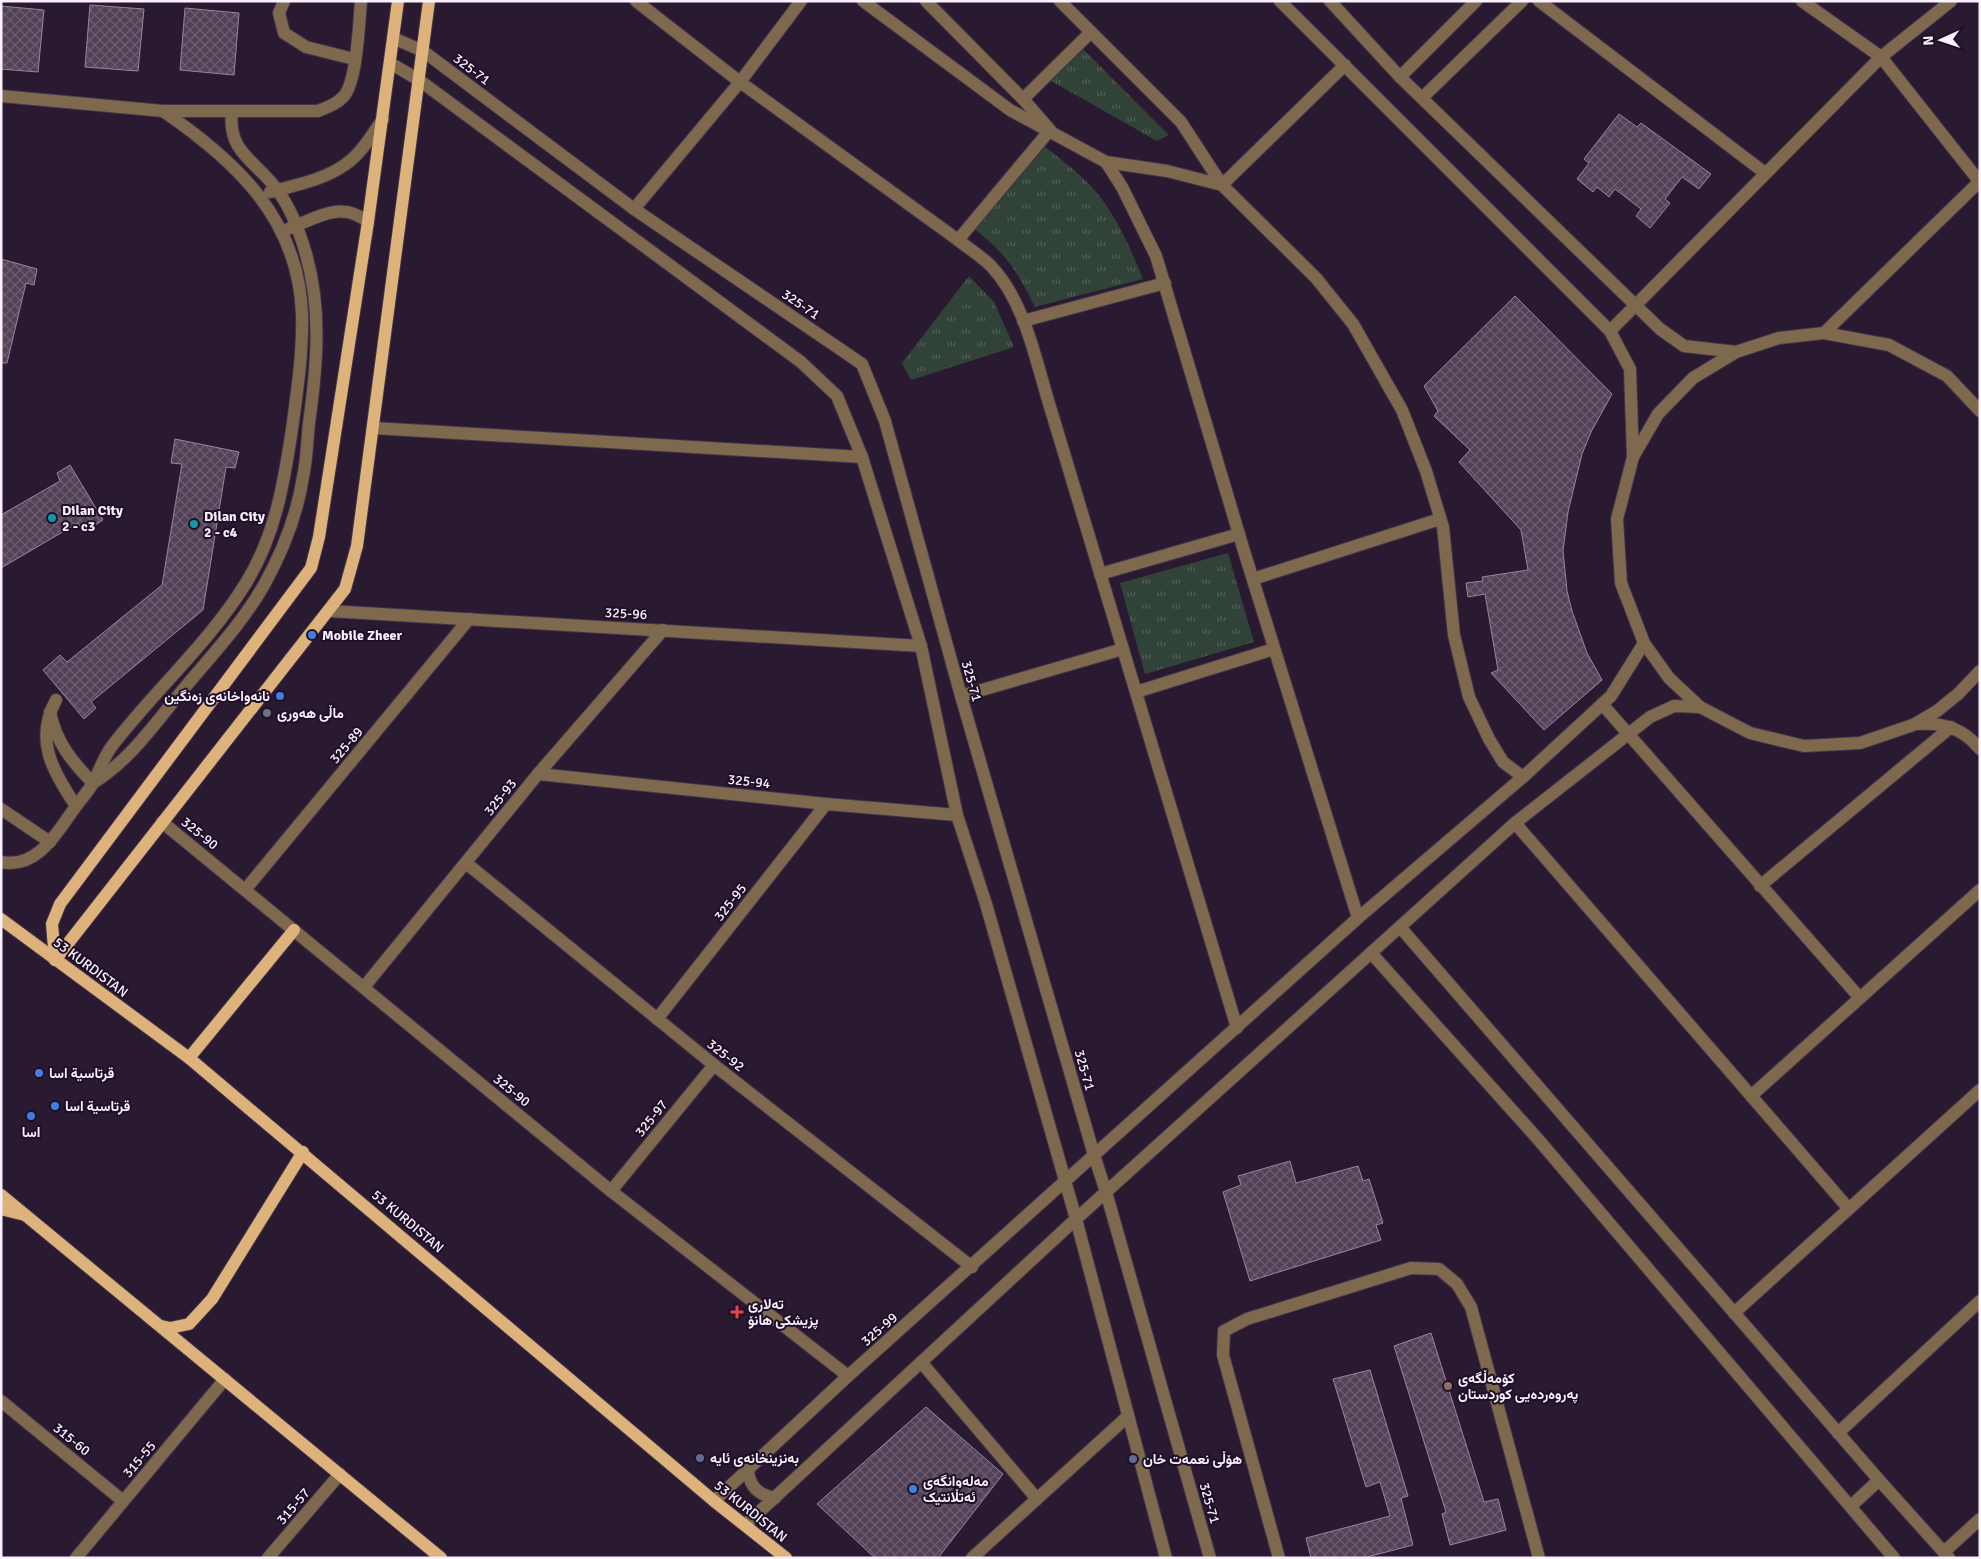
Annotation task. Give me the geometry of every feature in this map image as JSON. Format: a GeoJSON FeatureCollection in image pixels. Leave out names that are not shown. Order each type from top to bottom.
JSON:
{"type":"FeatureCollection","features":[{"type":"Feature","properties":{"kind":"main road"},"geometry":{"type":"LineString","coordinates":[[55,960],[52,924],[60,904],[311,568],[318,537],[368,222],[398,1]]}},
{"type":"Feature","properties":{"kind":"main road"},"geometry":{"type":"LineString","coordinates":[[55,960],[345,589],[357,546],[429,1]]}},
{"type":"Feature","properties":{"kind":"main road","name":"53 KURDISTAN"},"geometry":{"type":"LineString","coordinates":[[1,919],[189,1058],[714,1501],[786,1558]]}},
{"type":"Feature","properties":{"kind":"main road"},"geometry":{"type":"LineString","coordinates":[[189,1058],[294,930]]}},
{"type":"Feature","properties":{"kind":"main road"},"geometry":{"type":"LineString","coordinates":[[161,1326],[170,1328],[189,1324],[212,1299],[302,1152]]}},
{"type":"Feature","properties":{"kind":"main road"},"geometry":{"type":"LineString","coordinates":[[1,1195],[439,1557]]}},
{"type":"Feature","properties":{"kind":"main road"},"geometry":{"type":"LineString","coordinates":[[1,1209],[26,1215]]}},
{"type":"Feature","properties":{"kind":"street"},"geometry":{"type":"LineString","coordinates":[[284,1],[279,13],[284,33],[306,47],[354,59]]}},
{"type":"Feature","properties":{"kind":"street"},"geometry":{"type":"LineString","coordinates":[[1,96],[162,111],[318,111],[333,105],[345,95],[353,80],[361,1]]}},
{"type":"Feature","properties":{"kind":"street"},"geometry":{"type":"LineString","coordinates":[[636,1],[740,82],[958,240],[990,266],[1007,288],[1023,321],[1237,1028]]}},
{"type":"Feature","properties":{"kind":"street"},"geometry":{"type":"LineString","coordinates":[[634,209],[740,82],[801,1]]}},
{"type":"Feature","properties":{"kind":"street"},"geometry":{"type":"LineString","coordinates":[[863,1],[1010,110],[1106,162],[1167,171],[1222,185]]}},
{"type":"Feature","properties":{"kind":"street"},"geometry":{"type":"LineString","coordinates":[[926,1],[1023,98],[1050,130]]}},
{"type":"Feature","properties":{"kind":"street"},"geometry":{"type":"LineString","coordinates":[[1060,1],[1181,122],[1222,185],[1316,278],[1353,324],[1402,410],[1426,472],[1440,519],[1454,635],[1469,697],[1489,739],[1504,762],[1523,777]]}},
{"type":"Feature","properties":{"kind":"street"},"geometry":{"type":"LineString","coordinates":[[1280,1],[1610,331],[1630,369],[1633,457]]}},
{"type":"Feature","properties":{"kind":"street"},"geometry":{"type":"LineString","coordinates":[[1330,1],[1422,98],[1660,329],[1684,346],[1736,352]]}},
{"type":"Feature","properties":{"kind":"street"},"geometry":{"type":"LineString","coordinates":[[1400,76],[1476,1]]}},
{"type":"Feature","properties":{"kind":"street"},"geometry":{"type":"LineString","coordinates":[[1422,98],[1522,1]]}},
{"type":"Feature","properties":{"kind":"street"},"geometry":{"type":"LineString","coordinates":[[1539,1],[1765,173]]}},
{"type":"Feature","properties":{"kind":"street"},"geometry":{"type":"LineString","coordinates":[[1802,1],[1881,57],[1979,181],[1824,333]]}},
{"type":"Feature","properties":{"kind":"street"},"geometry":{"type":"LineString","coordinates":[[1610,331],[1881,57],[1951,1]]}},
{"type":"Feature","properties":{"kind":"street"},"geometry":{"type":"LineString","coordinates":[[1023,98],[1091,32]]}},
{"type":"Feature","properties":{"kind":"street","name":"325-71"},"geometry":{"type":"LineString","coordinates":[[393,38],[423,51],[634,209],[862,364],[885,421],[961,696],[1106,1192],[1210,1558]]}},
{"type":"Feature","properties":{"kind":"street"},"geometry":{"type":"LineString","coordinates":[[390,63],[419,80],[802,362],[838,396],[862,457],[921,646],[957,815],[986,904],[1076,1219],[1166,1558]]}},
{"type":"Feature","properties":{"kind":"street"},"geometry":{"type":"LineString","coordinates":[[1222,185],[1345,65]]}},
{"type":"Feature","properties":{"kind":"street"},"geometry":{"type":"LineString","coordinates":[[1,862],[24,861],[39,854],[50,842],[93,783],[111,747],[228,612],[248,580],[261,554],[278,509],[286,472],[302,341],[299,285],[292,258],[281,232],[260,195],[221,154],[162,111]]}},
{"type":"Feature","properties":{"kind":"street"},"geometry":{"type":"LineString","coordinates":[[93,783],[117,767],[241,620],[263,587],[277,560],[295,514],[304,475],[318,341],[313,282],[306,254],[295,226],[277,190],[238,148],[232,137],[230,124],[232,112]]}},
{"type":"Feature","properties":{"kind":"street"},"geometry":{"type":"LineString","coordinates":[[260,195],[331,173],[347,163],[361,150],[383,119]]}},
{"type":"Feature","properties":{"kind":"street"},"geometry":{"type":"LineString","coordinates":[[958,240],[1050,130]]}},
{"type":"Feature","properties":{"kind":"street"},"geometry":{"type":"LineString","coordinates":[[1106,162],[1122,187],[1156,256],[1274,649],[1358,918]]}},
{"type":"Feature","properties":{"kind":"street"},"geometry":{"type":"LineString","coordinates":[[281,232],[338,210],[349,211],[359,215],[368,222]]}},
{"type":"Feature","properties":{"kind":"street"},"geometry":{"type":"LineString","coordinates":[[1023,321],[1165,283]]}},
{"type":"Feature","properties":{"kind":"street"},"geometry":{"type":"LineString","coordinates":[[1979,676],[1944,706],[1913,725],[1860,743],[1804,746],[1750,733],[1700,707],[1669,678],[1644,643],[1621,583],[1617,519],[1633,457],[1658,414],[1693,378],[1736,352],[1779,338],[1824,333],[1889,345],[1947,376],[1980,411]]}},
{"type":"Feature","properties":{"kind":"street"},"geometry":{"type":"LineString","coordinates":[[302,341],[318,341]]}},
{"type":"Feature","properties":{"kind":"street"},"geometry":{"type":"LineString","coordinates":[[372,428],[862,457]]}},
{"type":"Feature","properties":{"kind":"street"},"geometry":{"type":"LineString","coordinates":[[1253,579],[1440,519]]}},
{"type":"Feature","properties":{"kind":"street"},"geometry":{"type":"LineString","coordinates":[[1100,574],[1239,534]]}},
{"type":"Feature","properties":{"kind":"street","name":"325-96"},"geometry":{"type":"LineString","coordinates":[[329,610],[921,646]]}},
{"type":"Feature","properties":{"kind":"street","name":"325-89"},"geometry":{"type":"LineString","coordinates":[[245,890],[469,619]]}},
{"type":"Feature","properties":{"kind":"street","name":"325-93"},"geometry":{"type":"LineString","coordinates":[[364,987],[538,774],[663,630]]}},
{"type":"Feature","properties":{"kind":"street","name":"325-99"},"geometry":{"type":"LineString","coordinates":[[714,1501],[848,1376],[972,1267],[1065,1180],[1358,918],[1523,777],[1611,696],[1644,643]]}},
{"type":"Feature","properties":{"kind":"street"},"geometry":{"type":"LineString","coordinates":[[961,696],[1123,649]]}},
{"type":"Feature","properties":{"kind":"street"},"geometry":{"type":"LineString","coordinates":[[1136,692],[1274,649]]}},
{"type":"Feature","properties":{"kind":"street"},"geometry":{"type":"LineString","coordinates":[[1602,704],[1626,735],[1860,998]]}},
{"type":"Feature","properties":{"kind":"street"},"geometry":{"type":"LineString","coordinates":[[76,806],[58,780],[45,738],[53,705],[63,748],[75,766],[93,783]]}},
{"type":"Feature","properties":{"kind":"street"},"geometry":{"type":"LineString","coordinates":[[746,1525],[1076,1219],[1515,823],[1650,717],[1674,706],[1700,707]]}},
{"type":"Feature","properties":{"kind":"street"},"geometry":{"type":"LineString","coordinates":[[1913,725],[1934,723],[1951,727],[1973,741],[1980,749]]}},
{"type":"Feature","properties":{"kind":"street"},"geometry":{"type":"LineString","coordinates":[[1760,886],[1951,727]]}},
{"type":"Feature","properties":{"kind":"street","name":"325-94"},"geometry":{"type":"LineString","coordinates":[[538,774],[826,804],[957,815]]}},
{"type":"Feature","properties":{"kind":"street","name":"325-95"},"geometry":{"type":"LineString","coordinates":[[657,1019],[826,804]]}},
{"type":"Feature","properties":{"kind":"street"},"geometry":{"type":"LineString","coordinates":[[1,808],[50,842]]}},
{"type":"Feature","properties":{"kind":"street","name":"325-90"},"geometry":{"type":"LineString","coordinates":[[162,822],[611,1190],[848,1376]]}},
{"type":"Feature","properties":{"kind":"street"},"geometry":{"type":"LineString","coordinates":[[1515,823],[1849,1209]]}},
{"type":"Feature","properties":{"kind":"street","name":"325-92"},"geometry":{"type":"LineString","coordinates":[[466,863],[714,1065],[972,1267]]}},
{"type":"Feature","properties":{"kind":"street"},"geometry":{"type":"LineString","coordinates":[[1751,1096],[1980,890]]}},
{"type":"Feature","properties":{"kind":"street"},"geometry":{"type":"LineString","coordinates":[[1400,927],[1838,1433],[1947,1555],[1980,1519]]}},
{"type":"Feature","properties":{"kind":"street"},"geometry":{"type":"LineString","coordinates":[[1371,953],[1538,1138],[1894,1558]]}},
{"type":"Feature","properties":{"kind":"street","name":"325-97"},"geometry":{"type":"LineString","coordinates":[[611,1190],[714,1065]]}},
{"type":"Feature","properties":{"kind":"street"},"geometry":{"type":"LineString","coordinates":[[1734,1313],[1980,1090]]}},
{"type":"Feature","properties":{"kind":"street"},"geometry":{"type":"LineString","coordinates":[[1279,1558],[1223,1355],[1224,1331],[1247,1319],[1411,1268],[1439,1269],[1457,1284],[1471,1307],[1539,1558]]}},
{"type":"Feature","properties":{"kind":"street"},"geometry":{"type":"LineString","coordinates":[[1838,1433],[1980,1301]]}},
{"type":"Feature","properties":{"kind":"street"},"geometry":{"type":"LineString","coordinates":[[921,1362],[1037,1499]]}},
{"type":"Feature","properties":{"kind":"street","name":"315-55"},"geometry":{"type":"LineString","coordinates":[[76,1558],[225,1379]]}},
{"type":"Feature","properties":{"kind":"street","name":"315-60"},"geometry":{"type":"LineString","coordinates":[[1,1401],[124,1501]]}},
{"type":"Feature","properties":{"kind":"street"},"geometry":{"type":"LineString","coordinates":[[972,1558],[1128,1417]]}},
{"type":"Feature","properties":{"kind":"street"},"geometry":{"type":"LineString","coordinates":[[748,1469],[751,1483],[755,1489],[761,1494],[774,1498]]}},
{"type":"Feature","properties":{"kind":"street","name":"315-57"},"geometry":{"type":"LineString","coordinates":[[268,1558],[340,1474]]}},
{"type":"Feature","properties":{"kind":"street"},"geometry":{"type":"LineString","coordinates":[[1851,1506],[1879,1480]]}},
{"type":"Feature","properties":{"kind":"green space"},"geometry":{"type":"Polygon","coordinates":[[[1078,44],[1169,135],[1157,141],[1046,78],[1078,44]]]}},
{"type":"Feature","properties":{"kind":"green space"},"geometry":{"type":"Polygon","coordinates":[[[1038,141],[1083,178],[1102,200],[1125,238],[1143,279],[1035,307],[1022,282],[1001,253],[970,226],[1038,141]]]}},
{"type":"Feature","properties":{"kind":"green space"},"geometry":{"type":"Polygon","coordinates":[[[969,276],[994,302],[1014,347],[911,380],[902,363],[969,276]]]}},
{"type":"Feature","properties":{"kind":"green space"},"geometry":{"type":"Polygon","coordinates":[[[1228,553],[1254,642],[1145,674],[1120,583],[1228,553]]]}},
{"type":"Feature","properties":{"kind":"building"},"geometry":{"type":"Polygon","coordinates":[[[90,5],[144,9],[138,71],[85,67],[90,5]]]}},
{"type":"Feature","properties":{"kind":"building"},"geometry":{"type":"Polygon","coordinates":[[[1,6],[44,10],[38,72],[1,69],[1,6]]]}},
{"type":"Feature","properties":{"kind":"building"},"geometry":{"type":"Polygon","coordinates":[[[185,8],[239,13],[234,75],[180,70],[185,8]]]}},
{"type":"Feature","properties":{"kind":"building"},"geometry":{"type":"Polygon","coordinates":[[[1619,114],[1637,127],[1641,123],[1711,174],[1699,189],[1682,177],[1665,199],[1670,203],[1650,228],[1636,216],[1641,209],[1615,189],[1609,197],[1597,187],[1593,192],[1577,179],[1589,163],[1584,159],[1619,114]]]}},
{"type":"Feature","properties":{"kind":"building"},"geometry":{"type":"Polygon","coordinates":[[[1,259],[37,269],[34,285],[26,283],[7,363],[1,363],[1,259]]]}},
{"type":"Feature","properties":{"kind":"building"},"geometry":{"type":"Polygon","coordinates":[[[1515,296],[1612,394],[1591,432],[1582,454],[1568,512],[1563,551],[1567,591],[1572,611],[1587,653],[1602,680],[1544,730],[1491,673],[1498,670],[1485,594],[1468,597],[1466,583],[1483,581],[1482,577],[1528,570],[1521,530],[1459,462],[1470,450],[1434,416],[1438,411],[1424,386],[1515,296]]]}},
{"type":"Feature","properties":{"kind":"building","name":"Dilan City 2 - c4"},"geometry":{"type":"Polygon","coordinates":[[[175,439],[239,452],[235,468],[226,467],[203,610],[91,702],[96,708],[84,719],[43,670],[60,655],[67,662],[162,585],[182,464],[171,463],[175,439]]]}},
{"type":"Feature","properties":{"kind":"building","name":"Dilan City 2 - c3"},"geometry":{"type":"Polygon","coordinates":[[[70,465],[103,520],[84,532],[78,523],[1,568],[1,515],[60,481],[57,473],[70,465]]]}},
{"type":"Feature","properties":{"kind":"building"},"geometry":{"type":"Polygon","coordinates":[[[1290,1161],[1296,1183],[1358,1166],[1363,1181],[1369,1179],[1383,1223],[1376,1225],[1381,1240],[1250,1281],[1223,1192],[1241,1185],[1238,1176],[1290,1161]]]}},
{"type":"Feature","properties":{"kind":"building"},"geometry":{"type":"Polygon","coordinates":[[[1431,1333],[1484,1502],[1498,1499],[1506,1530],[1450,1545],[1442,1514],[1446,1512],[1394,1346],[1431,1333]]]}},
{"type":"Feature","properties":{"kind":"building"},"geometry":{"type":"Polygon","coordinates":[[[1370,1370],[1408,1496],[1401,1498],[1413,1545],[1363,1558],[1311,1558],[1306,1538],[1390,1516],[1380,1482],[1366,1487],[1333,1379],[1370,1370]]]}},
{"type":"Feature","properties":{"kind":"building","name":"مەلەوانگەی ئەتڵانتیک"},"geometry":{"type":"Polygon","coordinates":[[[926,1407],[1003,1474],[938,1558],[875,1558],[817,1504],[926,1407]]]}},
{"type":"Feature","properties":{"kind":"place","name":"Dilan City 2 - c3"},"geometry":{"type":"Point","coordinates":[52,518]}},
{"type":"Feature","properties":{"kind":"place","name":"Dilan City 2 - c4"},"geometry":{"type":"Point","coordinates":[194,524]}},
{"type":"Feature","properties":{"kind":"place","name":"Mobile Zheer"},"geometry":{"type":"Point","coordinates":[312,635]}},
{"type":"Feature","properties":{"kind":"place","name":"نانەواخانەی زەنگین"},"geometry":{"type":"Point","coordinates":[280,696]}},
{"type":"Feature","properties":{"kind":"place","name":"ماڵی هەوری"},"geometry":{"type":"Point","coordinates":[267,713]}},
{"type":"Feature","properties":{"kind":"place","name":"قرتاسیة اسا"},"geometry":{"type":"Point","coordinates":[39,1073]}},
{"type":"Feature","properties":{"kind":"place","name":"قرتاسية اسا"},"geometry":{"type":"Point","coordinates":[55,1106]}},
{"type":"Feature","properties":{"kind":"place","name":"اسا"},"geometry":{"type":"Point","coordinates":[31,1116]}},
{"type":"Feature","properties":{"kind":"place","name":"تەلاری پزیشکی هانۆ"},"geometry":{"type":"Point","coordinates":[737,1312]}},
{"type":"Feature","properties":{"kind":"place","name":"كۆمەڵگەی پەروەردەیی كوردستان"},"geometry":{"type":"Point","coordinates":[1448,1386]}},
{"type":"Feature","properties":{"kind":"place","name":"بەنزینخانەی ئایە"},"geometry":{"type":"Point","coordinates":[700,1458]}},
{"type":"Feature","properties":{"kind":"place","name":"هۆڵی نعمەت خان"},"geometry":{"type":"Point","coordinates":[1133,1459]}},
{"type":"Feature","properties":{"kind":"place","name":"مەلەوانگەی ئەتڵانتیک"},"geometry":{"type":"Point","coordinates":[913,1489]}}]}
